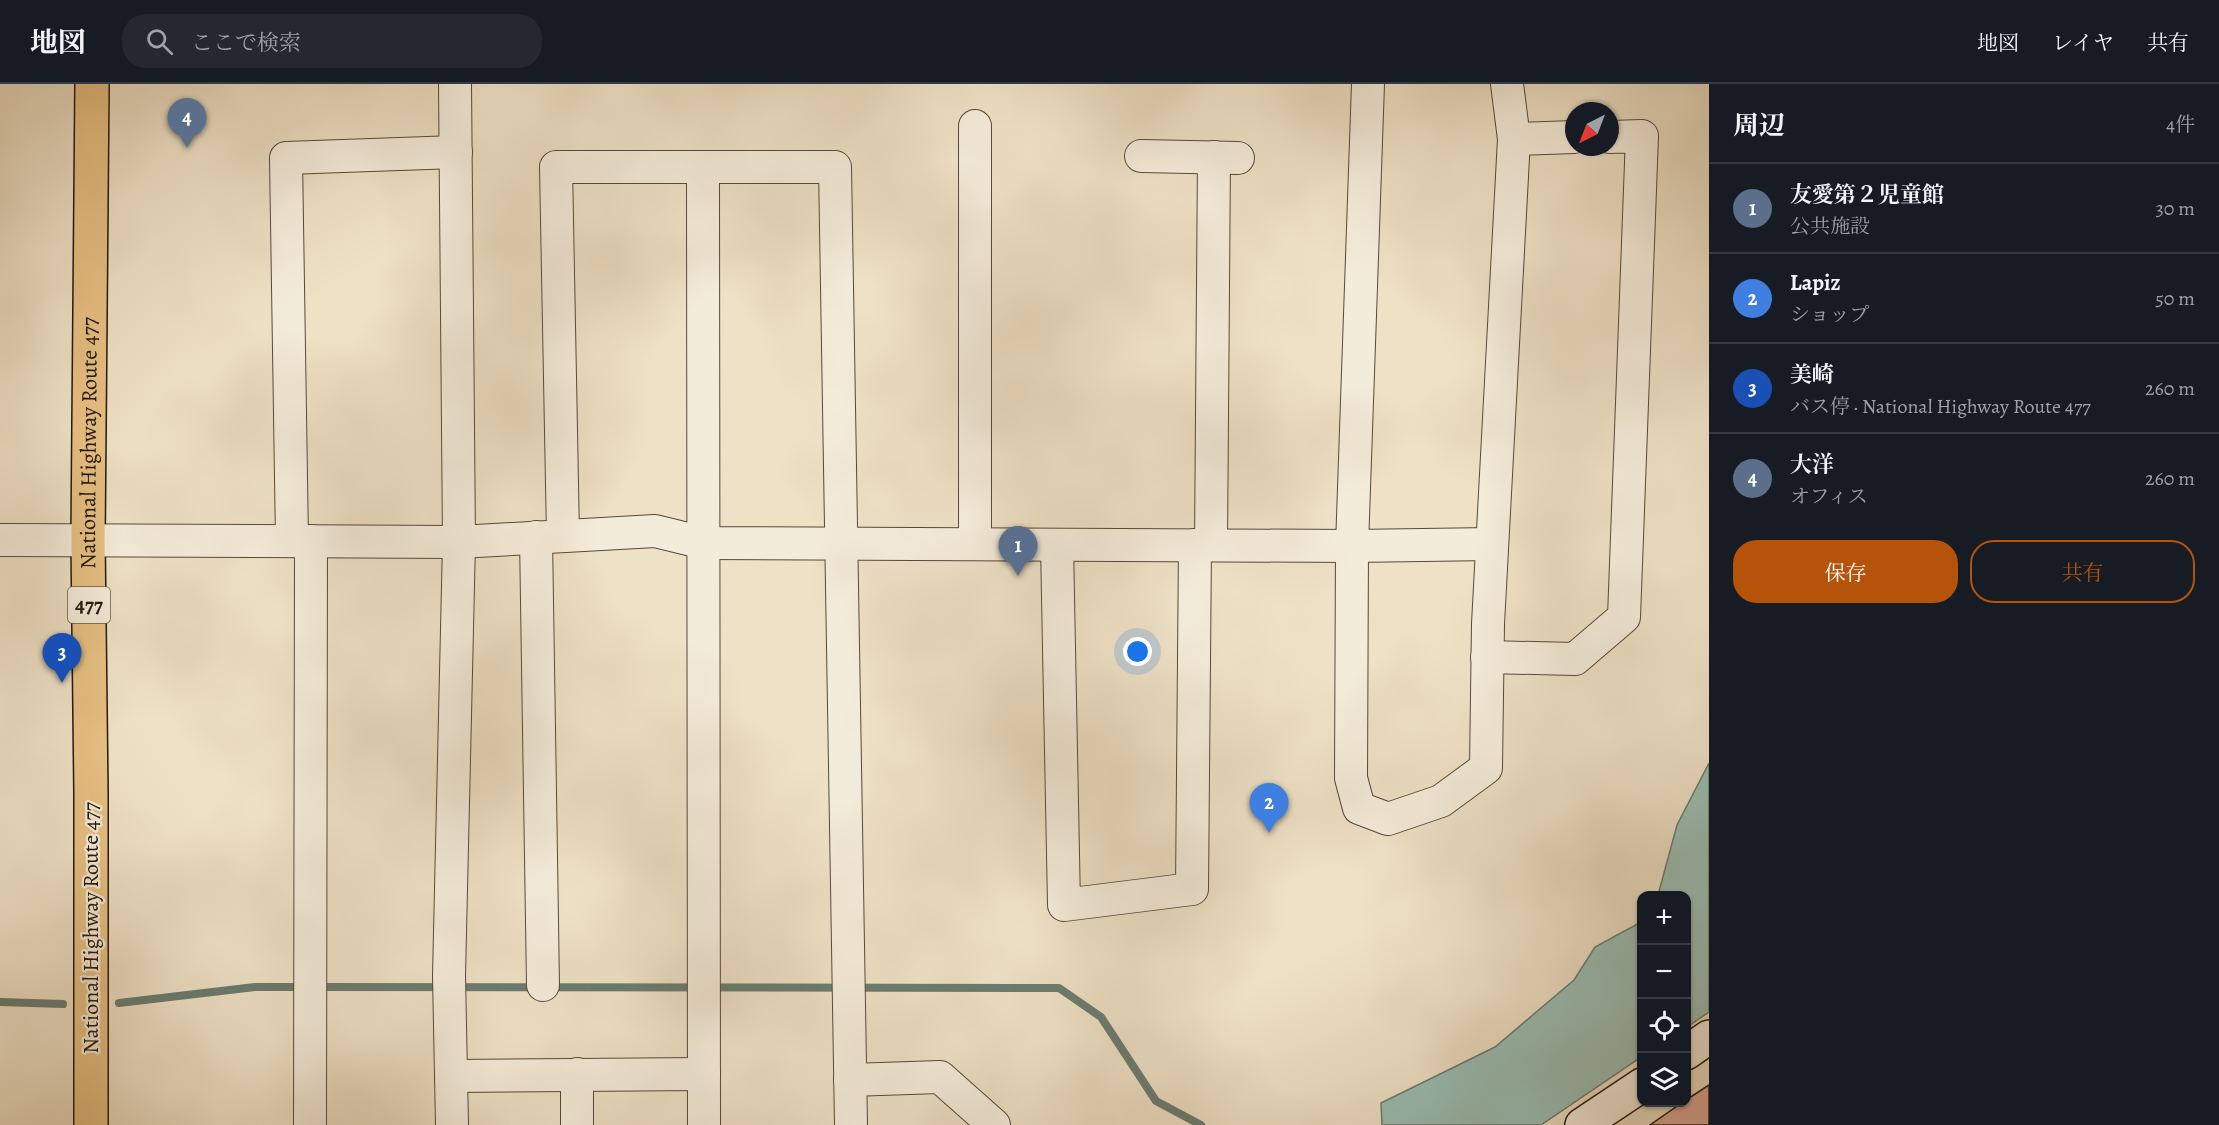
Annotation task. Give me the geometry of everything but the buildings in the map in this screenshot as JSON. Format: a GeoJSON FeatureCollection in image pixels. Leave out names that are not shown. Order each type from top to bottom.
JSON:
{"type":"FeatureCollection","features":[{"type":"Feature","properties":{"kind":"highway","name":"National Highway Route 477"},"geometry":{"type":"LineString","coordinates":[[91,1125],[88,540],[92,84]]}},
{"type":"Feature","properties":{"kind":"street"},"geometry":{"type":"LineString","coordinates":[[452,1125],[449,976],[459,542],[455,84]]}},
{"type":"Feature","properties":{"kind":"street"},"geometry":{"type":"LineString","coordinates":[[1368,84],[1352,546],[1351,778],[1359,808],[1388,819],[1441,801],[1486,768],[1487,657],[1492,544],[1514,139],[1507,84]]}},
{"type":"Feature","properties":{"kind":"street"},"geometry":{"type":"LineString","coordinates":[[975,126],[975,544]]}},
{"type":"Feature","properties":{"kind":"street"},"geometry":{"type":"LineString","coordinates":[[1487,657],[1575,659],[1624,617],[1642,136],[1619,136]]}},
{"type":"Feature","properties":{"kind":"street"},"geometry":{"type":"LineString","coordinates":[[1514,139],[1565,138]]}},
{"type":"Feature","properties":{"kind":"street"},"geometry":{"type":"LineString","coordinates":[[310,1125],[302,541],[286,158],[456,152]]}},
{"type":"Feature","properties":{"kind":"street"},"geometry":{"type":"LineString","coordinates":[[1057,545],[1064,905],[1192,889],[1203,545],[1226,157],[1141,156]]}},
{"type":"Feature","properties":{"kind":"street"},"geometry":{"type":"LineString","coordinates":[[543,985],[556,166],[835,167],[851,1125]]}},
{"type":"Feature","properties":{"kind":"street"},"geometry":{"type":"LineString","coordinates":[[703,167],[704,1125]]}},
{"type":"Feature","properties":{"kind":"street"},"geometry":{"type":"LineString","coordinates":[[0,540],[459,542],[655,531],[704,543],[1352,546],[1492,544]]}},
{"type":"Feature","properties":{"kind":"street"},"geometry":{"type":"LineString","coordinates":[[1691,1050],[1709,1037]]}},
{"type":"Feature","properties":{"kind":"street"},"geometry":{"type":"LineString","coordinates":[[577,1074],[577,1125]]}},
{"type":"Feature","properties":{"kind":"street"},"geometry":{"type":"LineString","coordinates":[[451,1076],[704,1074]]}},
{"type":"Feature","properties":{"kind":"street"},"geometry":{"type":"LineString","coordinates":[[850,1080],[940,1077],[994,1125]]}},
{"type":"Feature","properties":{"kind":"street"},"geometry":{"type":"LineString","coordinates":[[1600,1120],[1637,1088]]}},
{"type":"Feature","properties":{"kind":"water"},"geometry":{"type":"Polygon","coordinates":[[[1709,763],[1709,1012],[1691,1024],[1691,891],[1659,891],[1677,825],[1709,763]]]}},
{"type":"Feature","properties":{"kind":"water"},"geometry":{"type":"Polygon","coordinates":[[[1637,924],[1637,1060],[1541,1125],[1382,1125],[1381,1103],[1495,1047],[1574,980],[1595,947],[1637,924]]]}},
{"type":"Feature","properties":{"kind":"waterway"},"geometry":{"type":"LineString","coordinates":[[119,1003],[255,987],[303,987]]}},
{"type":"Feature","properties":{"kind":"waterway"},"geometry":{"type":"LineString","coordinates":[[316,987],[1059,988],[1101,1017],[1156,1101],[1201,1125]]}},
{"type":"Feature","properties":{"kind":"waterway"},"geometry":{"type":"LineString","coordinates":[[0,1002],[63,1004]]}},
{"type":"Feature","properties":{"kind":"place","name":"大洋"},"geometry":{"type":"Point","coordinates":[187,148]}},
{"type":"Feature","properties":{"kind":"place","name":"友愛第２児童館"},"geometry":{"type":"Point","coordinates":[1018,576]}},
{"type":"Feature","properties":{"kind":"place","name":"美崎"},"geometry":{"type":"Point","coordinates":[62,683]}},
{"type":"Feature","properties":{"kind":"place","name":"Lapiz"},"geometry":{"type":"Point","coordinates":[1269,833]}}]}
